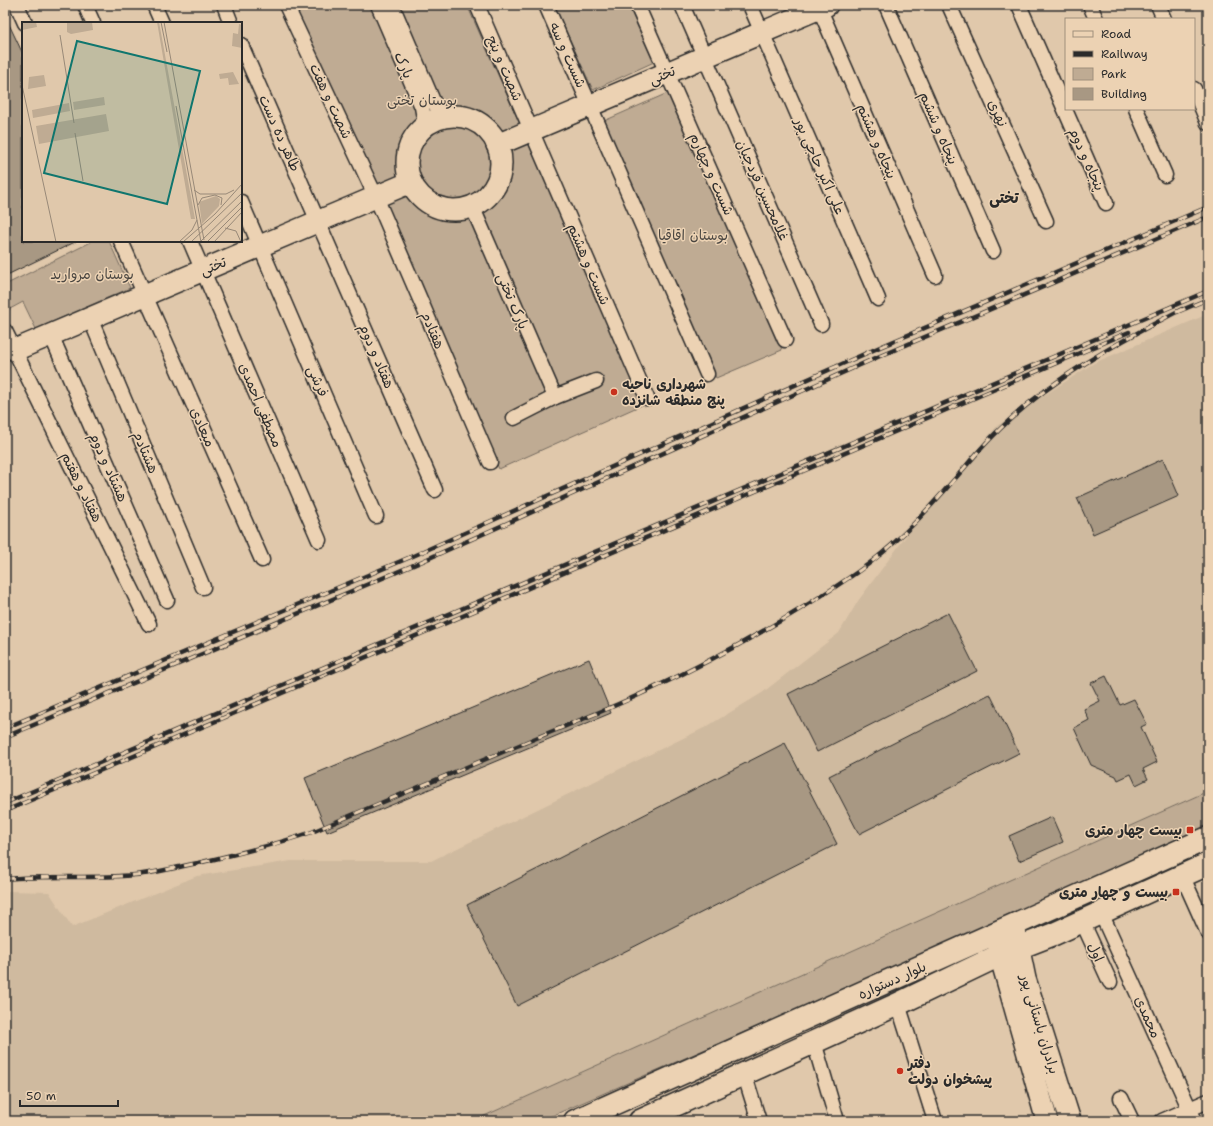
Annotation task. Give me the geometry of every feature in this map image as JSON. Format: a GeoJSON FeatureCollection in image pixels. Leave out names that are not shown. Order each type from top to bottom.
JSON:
{"type":"FeatureCollection","features":[{"type":"Feature","properties":{"kind":"main road","name":"تختی"},"geometry":{"type":"LineString","coordinates":[[497,145],[762,33],[822,6]]}},
{"type":"Feature","properties":{"kind":"main road"},"geometry":{"type":"LineString","coordinates":[[450,116],[464,117],[478,122],[490,132],[497,145],[501,159],[499,174],[494,188],[485,199],[472,206],[458,210],[444,209],[430,203],[419,194],[411,182],[407,167],[408,152],[413,139],[423,127],[435,119],[450,116]]}},
{"type":"Feature","properties":{"kind":"main road","name":"تختی"},"geometry":{"type":"LineString","coordinates":[[14,350],[411,182]]}},
{"type":"Feature","properties":{"kind":"main road","name":"بلوار دستواره"},"geometry":{"type":"LineString","coordinates":[[575,1121],[1208,838]]}},
{"type":"Feature","properties":{"kind":"main road","name":"بلوار دستواره"},"geometry":{"type":"LineString","coordinates":[[640,1121],[898,1004],[1009,951],[1092,917],[1208,864]]}},
{"type":"Feature","properties":{"kind":"main road","name":"برادران باستانی پور"},"geometry":{"type":"LineString","coordinates":[[1006,929],[1009,951],[1047,1121]]}},
{"type":"Feature","properties":{"kind":"main road","name":"برادران باستانی پور"},"geometry":{"type":"LineString","coordinates":[[1009,951],[1025,979],[1070,1121]]}},
{"type":"Feature","properties":{"kind":"street"},"geometry":{"type":"LineString","coordinates":[[17,5],[25,22]]}},
{"type":"Feature","properties":{"kind":"street"},"geometry":{"type":"LineString","coordinates":[[85,5],[93,22]]}},
{"type":"Feature","properties":{"kind":"street"},"geometry":{"type":"LineString","coordinates":[[154,5],[162,22]]}},
{"type":"Feature","properties":{"kind":"street"},"geometry":{"type":"LineString","coordinates":[[224,5],[232,22]]}},
{"type":"Feature","properties":{"kind":"street","name":"شصت و هفت"},"geometry":{"type":"LineString","coordinates":[[286,5],[376,197]]}},
{"type":"Feature","properties":{"kind":"street","name":"پارک"},"geometry":{"type":"LineString","coordinates":[[378,5],[439,111],[450,116]]}},
{"type":"Feature","properties":{"kind":"street","name":"پارک"},"geometry":{"type":"LineString","coordinates":[[392,5],[422,107],[424,118],[423,127]]}},
{"type":"Feature","properties":{"kind":"street","name":"شصت و پنج"},"geometry":{"type":"LineString","coordinates":[[477,5],[532,130]]}},
{"type":"Feature","properties":{"kind":"street","name":"شست و سه"},"geometry":{"type":"LineString","coordinates":[[546,5],[707,374]]}},
{"type":"Feature","properties":{"kind":"street","name":"شست و چهارم"},"geometry":{"type":"LineString","coordinates":[[637,5],[785,340]]}},
{"type":"Feature","properties":{"kind":"street","name":"غلامحسین فردچیان"},"geometry":{"type":"LineString","coordinates":[[682,5],[821,324]]}},
{"type":"Feature","properties":{"kind":"street","name":"علی اکبر حاجی پور"},"geometry":{"type":"LineString","coordinates":[[750,5],[878,299]]}},
{"type":"Feature","properties":{"kind":"street","name":"پنجاه و ششم"},"geometry":{"type":"LineString","coordinates":[[886,5],[993,250]]}},
{"type":"Feature","properties":{"kind":"street","name":"نهری"},"geometry":{"type":"LineString","coordinates":[[949,5],[1046,221]]}},
{"type":"Feature","properties":{"kind":"street","name":"پنجاه و دوم"},"geometry":{"type":"LineString","coordinates":[[1019,5],[1065,110]]}},
{"type":"Feature","properties":{"kind":"street"},"geometry":{"type":"LineString","coordinates":[[1090,5],[1096,18]]}},
{"type":"Feature","properties":{"kind":"street"},"geometry":{"type":"LineString","coordinates":[[1158,5],[1164,18]]}},
{"type":"Feature","properties":{"kind":"street","name":"پنجاه و هشتم"},"geometry":{"type":"LineString","coordinates":[[822,6],[935,275]]}},
{"type":"Feature","properties":{"kind":"street","name":"طاهر ده دست"},"geometry":{"type":"LineString","coordinates":[[242,47],[318,221]]}},
{"type":"Feature","properties":{"kind":"street"},"geometry":{"type":"LineString","coordinates":[[1195,92],[1208,122]]}},
{"type":"Feature","properties":{"kind":"street","name":"پنجاه و دوم"},"geometry":{"type":"LineString","coordinates":[[1065,110],[1106,203]]}},
{"type":"Feature","properties":{"kind":"street"},"geometry":{"type":"LineString","coordinates":[[1136,110],[1166,175]]}},
{"type":"Feature","properties":{"kind":"street","name":"شست و هشتم"},"geometry":{"type":"LineString","coordinates":[[532,130],[647,398]]}},
{"type":"Feature","properties":{"kind":"street","name":"هفتادم"},"geometry":{"type":"LineString","coordinates":[[376,197],[490,462]]}},
{"type":"Feature","properties":{"kind":"street","name":"فرشی"},"geometry":{"type":"LineString","coordinates":[[242,204],[376,516]]}},
{"type":"Feature","properties":{"kind":"street","name":"پارک تختی"},"geometry":{"type":"LineString","coordinates":[[472,206],[555,396]]}},
{"type":"Feature","properties":{"kind":"street","name":"هفتاد و دوم"},"geometry":{"type":"LineString","coordinates":[[318,221],[435,490]]}},
{"type":"Feature","properties":{"kind":"street","name":"میعادی"},"geometry":{"type":"LineString","coordinates":[[121,242],[262,560]]}},
{"type":"Feature","properties":{"kind":"street","name":"مصطفی احمدی"},"geometry":{"type":"LineString","coordinates":[[190,242],[319,540]]}},
{"type":"Feature","properties":{"kind":"street","name":"هشتادم"},"geometry":{"type":"LineString","coordinates":[[90,318],[203,587]]}},
{"type":"Feature","properties":{"kind":"street","name":"هفتاد و هفتم"},"geometry":{"type":"LineString","coordinates":[[5,331],[149,624]]}},
{"type":"Feature","properties":{"kind":"street","name":"هشتاد و دوم"},"geometry":{"type":"LineString","coordinates":[[52,335],[167,600]]}},
{"type":"Feature","properties":{"kind":"street"},"geometry":{"type":"LineString","coordinates":[[514,418],[555,396],[596,381]]}},
{"type":"Feature","properties":{"kind":"street"},"geometry":{"type":"LineString","coordinates":[[1182,875],[1208,932]]}},
{"type":"Feature","properties":{"kind":"street","name":"اول"},"geometry":{"type":"LineString","coordinates":[[1092,917],[1110,982]]}},
{"type":"Feature","properties":{"kind":"street","name":"محمدی"},"geometry":{"type":"LineString","coordinates":[[1092,917],[1192,1115]]}},
{"type":"Feature","properties":{"kind":"street"},"geometry":{"type":"LineString","coordinates":[[898,1004],[935,1121]]}},
{"type":"Feature","properties":{"kind":"street"},"geometry":{"type":"LineString","coordinates":[[814,1042],[837,1121]]}},
{"type":"Feature","properties":{"kind":"street"},"geometry":{"type":"LineString","coordinates":[[744,1073],[759,1121]]}},
{"type":"Feature","properties":{"kind":"street"},"geometry":{"type":"LineString","coordinates":[[1121,1098],[1132,1121]]}},
{"type":"Feature","properties":{"kind":"street"},"geometry":{"type":"LineString","coordinates":[[1162,1121],[1192,1115],[1208,1100]]}},
{"type":"Feature","properties":{"kind":"shaded area"},"geometry":{"type":"Polygon","coordinates":[[[1208,314],[1208,791],[473,1121],[5,1121],[5,891],[49,892],[72,927],[197,876],[291,861],[431,861],[706,727],[762,693],[839,633],[858,601],[921,516],[997,426],[1094,363],[1208,314]]]}},
{"type":"Feature","properties":{"kind":"green space","name":"بوستان تختی"},"geometry":{"type":"Polygon","coordinates":[[[293,5],[467,5],[644,404],[499,469],[293,5]]]}},
{"type":"Feature","properties":{"kind":"green space"},"geometry":{"type":"Polygon","coordinates":[[[554,5],[628,5],[654,62],[593,90],[554,5]]]}},
{"type":"Feature","properties":{"kind":"green space","name":"بوستان اقاقیا"},"geometry":{"type":"Polygon","coordinates":[[[670,92],[782,350],[716,378],[604,121],[670,92]]]}},
{"type":"Feature","properties":{"kind":"green space","name":"بوستان مروارید"},"geometry":{"type":"Polygon","coordinates":[[[91,242],[109,242],[130,288],[36,329],[23,302],[8,310],[5,304],[5,285],[91,242]]]}},
{"type":"Feature","properties":{"kind":"green space"},"geometry":{"type":"Polygon","coordinates":[[[1208,791],[1208,826],[1072,890],[540,1121],[473,1121],[1208,791]]]}},
{"type":"Feature","properties":{"kind":"building"},"geometry":{"type":"Polygon","coordinates":[[[5,16],[22,52],[22,242],[75,242],[5,276],[5,16]]]}},
{"type":"Feature","properties":{"kind":"building"},"geometry":{"type":"Polygon","coordinates":[[[1163,459],[1179,496],[1093,534],[1077,498],[1163,459]]]}},
{"type":"Feature","properties":{"kind":"building"},"geometry":{"type":"Polygon","coordinates":[[[948,613],[977,671],[817,752],[788,694],[948,613]]]}},
{"type":"Feature","properties":{"kind":"building"},"geometry":{"type":"Polygon","coordinates":[[[589,659],[611,713],[327,832],[305,778],[589,659]]]}},
{"type":"Feature","properties":{"kind":"building"},"geometry":{"type":"Polygon","coordinates":[[[1106,676],[1120,705],[1134,699],[1147,724],[1141,727],[1157,762],[1143,769],[1148,779],[1136,785],[1131,774],[1118,780],[1116,776],[1091,765],[1074,728],[1089,720],[1084,709],[1100,701],[1091,683],[1106,676]]]}},
{"type":"Feature","properties":{"kind":"building"},"geometry":{"type":"Polygon","coordinates":[[[990,694],[1019,753],[859,834],[829,776],[990,694]]]}},
{"type":"Feature","properties":{"kind":"building"},"geometry":{"type":"Polygon","coordinates":[[[785,743],[837,844],[517,1006],[467,905],[785,743]]]}},
{"type":"Feature","properties":{"kind":"building"},"geometry":{"type":"Polygon","coordinates":[[[1052,817],[1063,842],[1019,861],[1009,836],[1052,817]]]}},
{"type":"Feature","properties":{"kind":"railway"},"geometry":{"type":"LineString","coordinates":[[5,728],[413,556],[880,347],[1208,207]]}},
{"type":"Feature","properties":{"kind":"railway"},"geometry":{"type":"LineString","coordinates":[[5,737],[416,564],[880,356],[1208,217]]}},
{"type":"Feature","properties":{"kind":"railway"},"geometry":{"type":"LineString","coordinates":[[5,803],[1208,291]]}},
{"type":"Feature","properties":{"kind":"railway"},"geometry":{"type":"LineString","coordinates":[[1177,312],[1208,299]]}},
{"type":"Feature","properties":{"kind":"railway"},"geometry":{"type":"LineString","coordinates":[[5,879],[37,877],[103,877],[143,874],[213,860],[284,841],[312,832],[597,713],[672,679],[753,637],[831,590],[870,563],[895,542],[919,518],[992,437],[1018,412],[1085,363],[1182,309]]}},
{"type":"Feature","properties":{"kind":"railway"},"geometry":{"type":"LineString","coordinates":[[5,811],[1129,332]]}},
{"type":"Feature","properties":{"kind":"place","name":"شهرداری ناحیه پنج منطقه شانزده"},"geometry":{"type":"Point","coordinates":[614,392]}},
{"type":"Feature","properties":{"kind":"place","name":"بیست چهار متری"},"geometry":{"type":"Point","coordinates":[1190,830]}},
{"type":"Feature","properties":{"kind":"place","name":"بیست و چهار متری"},"geometry":{"type":"Point","coordinates":[1176,892]}},
{"type":"Feature","properties":{"kind":"place","name":"دفتر پیشخوان دولت"},"geometry":{"type":"Point","coordinates":[900,1071]}},
{"type":"Feature","properties":{"kind":"district","name":"تختی"},"geometry":{"type":"Point","coordinates":[1004,198]}}]}
